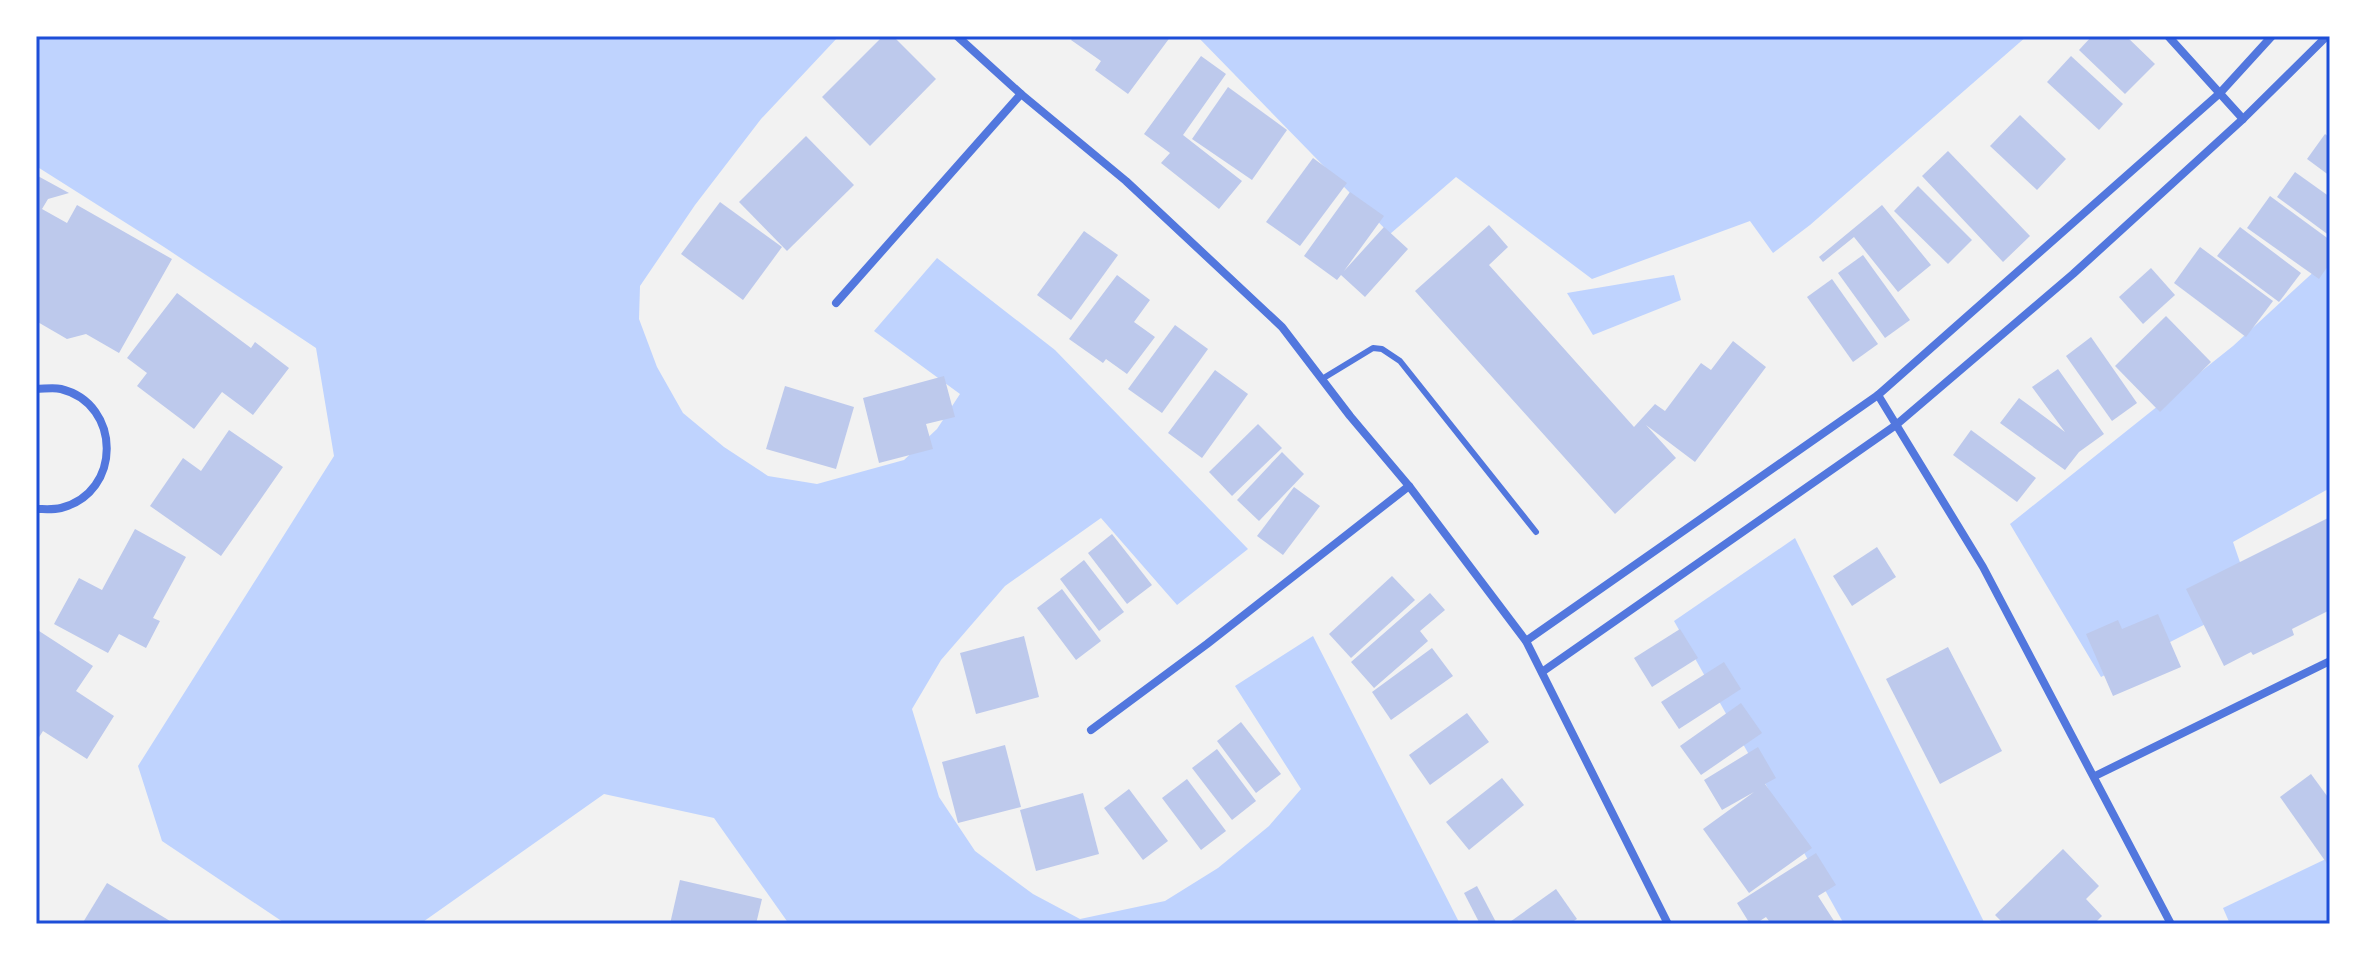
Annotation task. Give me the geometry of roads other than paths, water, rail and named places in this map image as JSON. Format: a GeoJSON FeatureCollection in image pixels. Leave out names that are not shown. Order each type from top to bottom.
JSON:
{"type":"FeatureCollection","features":[{"type":"Feature","properties":{"kind":"street"},"geometry":{"type":"LineString","coordinates":[[957,36],[1126,181],[1282,327],[1409,486],[1526,641],[1668,924]]}},
{"type":"Feature","properties":{"kind":"street"},"geometry":{"type":"LineString","coordinates":[[2168,36],[2243,119]]}},
{"type":"Feature","properties":{"kind":"street"},"geometry":{"type":"LineString","coordinates":[[1526,641],[1878,395],[2220,93],[2272,36]]}},
{"type":"Feature","properties":{"kind":"street"},"geometry":{"type":"LineString","coordinates":[[1542,672],[1896,425],[2073,274],[2243,119],[2327,36]]}},
{"type":"Feature","properties":{"kind":"street"},"geometry":{"type":"LineString","coordinates":[[836,303],[1021,94]]}},
{"type":"Feature","properties":{"kind":"street"},"geometry":{"type":"LineString","coordinates":[[36,389],[60,389],[81,398],[99,414],[107,436],[108,460],[99,482],[82,500],[60,509],[36,509]]}},
{"type":"Feature","properties":{"kind":"street"},"geometry":{"type":"LineString","coordinates":[[1878,395],[1983,567],[2171,924]]}},
{"type":"Feature","properties":{"kind":"street"},"geometry":{"type":"LineString","coordinates":[[1091,730],[1409,486]]}},
{"type":"Feature","properties":{"kind":"street"},"geometry":{"type":"LineString","coordinates":[[2095,776],[2330,661]]}},
{"type":"Feature","properties":{"kind":"lane"},"geometry":{"type":"LineString","coordinates":[[1322,379],[1373,348],[1382,349],[1400,361],[1536,532]]}},
{"type":"Feature","properties":{"kind":"water"},"geometry":{"type":"Polygon","coordinates":[[[36,36],[839,36],[761,119],[695,205],[640,286],[639,319],[657,367],[683,413],[724,447],[768,476],[817,484],[904,460],[937,429],[960,394],[874,331],[937,258],[1055,350],[1248,549],[1177,605],[1101,518],[1005,586],[941,660],[912,709],[939,797],[975,851],[1033,894],[1080,919],[1165,901],[1218,868],[1269,826],[1301,789],[1235,686],[1313,636],[1460,924],[789,924],[714,818],[604,794],[420,924],[286,924],[162,841],[138,766],[334,456],[316,348],[36,166],[36,36]]]}},
{"type":"Feature","properties":{"kind":"water"},"geometry":{"type":"Polygon","coordinates":[[[1197,36],[2027,36],[1810,225],[1773,253],[1750,221],[1592,279],[1456,177],[1390,234],[1197,36]]]}},
{"type":"Feature","properties":{"kind":"water"},"geometry":{"type":"Polygon","coordinates":[[[2330,257],[2330,488],[2233,542],[2253,600],[2101,677],[2010,524],[2233,346],[2330,257]]]}},
{"type":"Feature","properties":{"kind":"water"},"geometry":{"type":"Polygon","coordinates":[[[1674,275],[1681,300],[1593,335],[1567,293],[1674,275]]]}},
{"type":"Feature","properties":{"kind":"water"},"geometry":{"type":"Polygon","coordinates":[[[1795,538],[1985,924],[1844,924],[1674,621],[1795,538]]]}},
{"type":"Feature","properties":{"kind":"water"},"geometry":{"type":"Polygon","coordinates":[[[2330,857],[2330,924],[2230,924],[2223,908],[2330,857]]]}}]}
